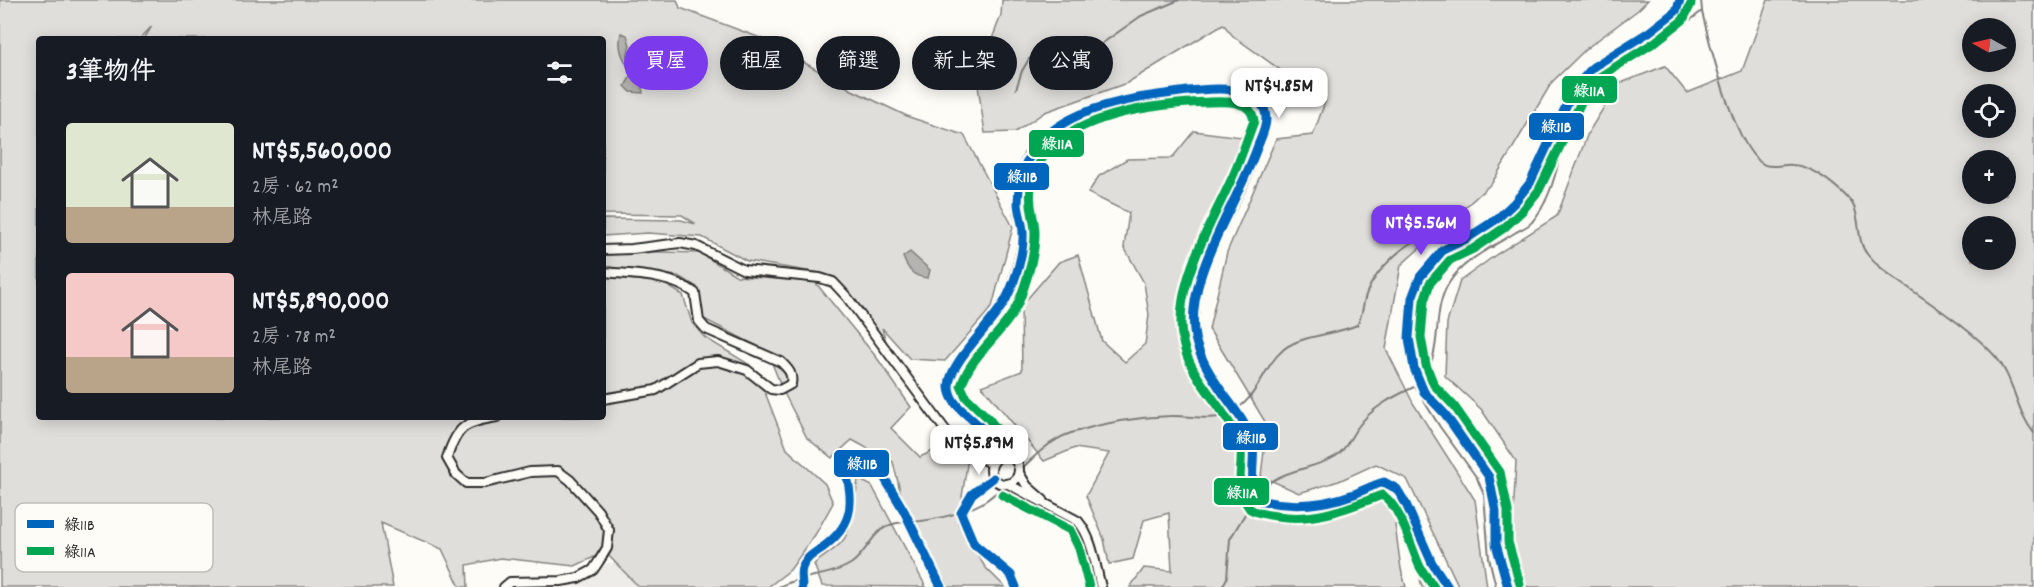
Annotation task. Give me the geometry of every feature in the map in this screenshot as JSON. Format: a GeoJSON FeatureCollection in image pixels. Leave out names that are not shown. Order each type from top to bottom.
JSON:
{"type":"FeatureCollection","features":[{"type":"Feature","properties":{"kind":"street"},"geometry":{"type":"LineString","coordinates":[[1508,587],[1496,544],[1496,512],[1489,477],[1445,414],[1424,392],[1414,368],[1409,338],[1412,298],[1420,277],[1443,250],[1466,239],[1497,219],[1530,183],[1575,89],[1593,67],[1649,32],[1676,11],[1680,0]]}},
{"type":"Feature","properties":{"kind":"street"},"geometry":{"type":"LineString","coordinates":[[1001,456],[981,427],[955,403],[948,387],[952,373],[992,324],[1007,299],[1017,270],[1023,232],[1018,211],[1019,189],[1025,164],[1032,150],[1051,131],[1078,115],[1113,105],[1184,91],[1212,90],[1244,93],[1255,97],[1262,106],[1267,114],[1266,123],[1245,178],[1206,256],[1197,295],[1193,338],[1202,360],[1251,436],[1251,490],[1258,500],[1281,506],[1321,506],[1371,485],[1384,482],[1397,489],[1432,563],[1448,587]]}},
{"type":"Feature","properties":{"kind":"street"},"geometry":{"type":"LineString","coordinates":[[606,250],[688,244],[744,270],[820,278],[833,282],[847,297],[946,430],[969,452],[992,464]]}},
{"type":"Feature","properties":{"kind":"street"},"geometry":{"type":"LineString","coordinates":[[606,272],[667,279],[682,284],[695,293],[699,321],[706,329],[781,362],[792,376],[791,384],[780,390],[771,388],[739,366],[718,361],[698,363],[656,390],[606,398]]}},
{"type":"Feature","properties":{"kind":"street"},"geometry":{"type":"LineString","coordinates":[[480,420],[462,428],[456,434],[447,458],[456,474],[466,483],[485,483],[530,472],[558,471],[570,480],[598,512],[609,530],[607,548],[593,570],[578,578],[561,581],[510,582],[504,587]]}},
{"type":"Feature","properties":{"kind":"street"},"geometry":{"type":"LineString","coordinates":[[1047,504],[1027,486],[1014,460],[1001,456],[992,464],[993,478],[1000,483],[1008,484],[1078,521],[1085,530],[1101,587]]}},
{"type":"Feature","properties":{"kind":"street"},"geometry":{"type":"LineString","coordinates":[[1008,484],[1015,480],[1019,473]]}},
{"type":"Feature","properties":{"kind":"shaded area"},"geometry":{"type":"Polygon","coordinates":[[[0,0],[677,0],[680,8],[755,36],[720,36],[720,90],[804,90],[804,62],[816,69],[816,90],[852,90],[909,117],[964,135],[1013,227],[992,307],[945,361],[910,359],[882,328],[887,345],[825,274],[747,261],[702,237],[648,233],[606,236],[606,219],[681,220],[696,224],[682,215],[606,214],[606,36],[146,36],[152,26],[143,36],[36,36],[36,420],[606,420],[606,277],[661,282],[683,295],[692,323],[704,337],[750,365],[766,395],[787,449],[825,484],[833,503],[815,535],[790,570],[768,587],[639,587],[605,552],[575,566],[500,558],[467,565],[468,587],[460,587],[442,549],[381,523],[393,587],[0,587],[0,0]]]}},
{"type":"Feature","properties":{"kind":"shaded area"},"geometry":{"type":"Polygon","coordinates":[[[1002,0],[1648,0],[1587,48],[1552,82],[1492,183],[1401,265],[1386,349],[1413,403],[1475,500],[1487,587],[1459,587],[1407,479],[1376,464],[1339,481],[1299,493],[1261,476],[1267,425],[1209,329],[1227,252],[1276,139],[1313,135],[1325,102],[1233,36],[1223,24],[1127,83],[1113,88],[1113,36],[1029,36],[1029,90],[1107,90],[1045,112],[1015,132],[985,133],[979,90],[1017,90],[1017,36],[993,36],[1001,15],[1002,0]]]}},
{"type":"Feature","properties":{"kind":"shaded area"},"geometry":{"type":"Polygon","coordinates":[[[1768,0],[2034,0],[2034,587],[1527,587],[1512,539],[1516,461],[1481,409],[1445,376],[1447,323],[1460,281],[1497,254],[1557,216],[1588,133],[1618,84],[1665,66],[1687,93],[1742,71],[1768,0]]]}},
{"type":"Feature","properties":{"kind":"shaded area"},"geometry":{"type":"Polygon","coordinates":[[[621,33],[627,35],[624,36],[624,59],[621,50],[621,33]]]}},
{"type":"Feature","properties":{"kind":"shaded area"},"geometry":{"type":"Polygon","coordinates":[[[629,90],[643,90],[643,93],[629,90]]]}},
{"type":"Feature","properties":{"kind":"shaded area"},"geometry":{"type":"Polygon","coordinates":[[[1194,131],[1250,138],[1196,257],[1180,321],[1214,399],[1246,444],[1237,494],[1269,514],[1344,502],[1377,490],[1391,496],[1400,519],[1395,525],[1406,587],[1130,587],[1144,568],[1172,571],[1169,513],[1144,520],[1133,559],[1109,564],[1104,539],[1086,496],[1109,453],[1075,448],[1044,461],[982,386],[1022,371],[1021,306],[1059,262],[1078,255],[1102,341],[1125,362],[1145,344],[1149,315],[1144,283],[1124,247],[1129,213],[1088,193],[1099,176],[1127,159],[1172,158],[1194,131]]]}},
{"type":"Feature","properties":{"kind":"shaded area"},"geometry":{"type":"Polygon","coordinates":[[[606,252],[700,253],[737,276],[815,282],[877,358],[911,407],[891,428],[920,457],[935,450],[939,432],[968,458],[958,523],[985,567],[1005,587],[947,587],[904,507],[893,462],[852,440],[832,458],[807,438],[784,393],[767,351],[702,318],[697,287],[678,276],[606,267],[606,252]]]}},
{"type":"Feature","properties":{"kind":"shaded area"},"geometry":{"type":"Polygon","coordinates":[[[910,252],[930,270],[928,278],[918,276],[909,269],[903,257],[910,252]]]}},
{"type":"Feature","properties":{"kind":"shaded area"},"geometry":{"type":"Polygon","coordinates":[[[858,479],[872,486],[926,587],[822,586],[814,564],[845,538],[853,513],[858,479]]]}},
{"type":"Feature","properties":{"kind":"shaded area"},"geometry":{"type":"Polygon","coordinates":[[[1410,540],[1442,587],[1422,587],[1410,540]]]}},
{"type":"Feature","properties":{"kind":"shaded area"},"geometry":{"type":"Polygon","coordinates":[[[608,563],[636,565],[643,587],[552,587],[576,584],[608,563]]]}},
{"type":"Feature","properties":{"kind":"waterway"},"geometry":{"type":"LineString","coordinates":[[1017,86],[1029,59],[1038,53],[1084,51],[1097,47],[1141,16],[1179,0]]}},
{"type":"Feature","properties":{"kind":"waterway"},"geometry":{"type":"LineString","coordinates":[[1422,378],[1433,356],[1440,306],[1449,283],[1470,261],[1532,222],[1549,194],[1573,114],[1586,92],[1595,83],[1623,67],[1702,11],[1701,0]]}},
{"type":"Feature","properties":{"kind":"waterway"},"geometry":{"type":"LineString","coordinates":[[1702,12],[1725,96],[1744,140],[1754,156],[1768,166],[1800,166],[1815,172],[1849,199],[1856,211],[1861,241],[1867,254],[1885,272],[1965,328],[1995,356],[2007,374],[2023,414],[2034,433]]}},
{"type":"Feature","properties":{"kind":"waterway"},"geometry":{"type":"LineString","coordinates":[[779,587],[844,568],[862,553],[879,532],[890,525],[945,517],[982,503],[994,495],[1046,446],[1071,433],[1132,419],[1170,416],[1214,418],[1228,414],[1247,400],[1276,357],[1291,344],[1357,325],[1366,294],[1375,278],[1397,254],[1410,244],[1440,231],[1455,230],[1469,234]]}},
{"type":"Feature","properties":{"kind":"waterway"},"geometry":{"type":"LineString","coordinates":[[1474,237],[1493,247]]}},
{"type":"Feature","properties":{"kind":"waterway"},"geometry":{"type":"LineString","coordinates":[[1418,382],[1415,387],[1440,427],[1477,478],[1484,495],[1489,558],[1496,587]]}},
{"type":"Feature","properties":{"kind":"waterway"},"geometry":{"type":"LineString","coordinates":[[1258,494],[1265,486],[1284,475],[1336,456],[1376,408],[1414,387]]}},
{"type":"Feature","properties":{"kind":"waterway"},"geometry":{"type":"LineString","coordinates":[[1222,587],[1227,578],[1230,539],[1254,499]]}},
{"type":"Feature","properties":{"kind":"transit line","name":"綠11B"},"geometry":{"type":"LineString","coordinates":[[1508,587],[1496,544],[1496,512],[1489,477],[1445,414],[1424,392],[1414,368],[1409,338],[1412,298],[1420,277],[1443,250],[1466,239],[1497,219],[1530,183],[1574,89],[1593,67],[1649,32],[1676,11],[1680,0]]}},
{"type":"Feature","properties":{"kind":"transit line","name":"綠11A"},"geometry":{"type":"LineString","coordinates":[[1520,584],[1508,542],[1508,511],[1500,472],[1454,406],[1434,385],[1426,365],[1421,337],[1424,301],[1430,283],[1450,260],[1473,249],[1504,228],[1539,190],[1584,96],[1601,76],[1655,42],[1683,20],[1691,4]]}},
{"type":"Feature","properties":{"kind":"transit line","name":"綠11B"},"geometry":{"type":"LineString","coordinates":[[1001,456],[980,427],[956,404],[949,387],[956,366],[993,319],[1007,297],[1019,266],[1023,229],[1018,202],[1022,174],[1033,151],[1050,133],[1071,119],[1095,109],[1147,97],[1205,89],[1241,91],[1251,95],[1261,104],[1266,119],[1265,127],[1251,164],[1207,259],[1196,294],[1193,325],[1195,339],[1206,366],[1250,435],[1253,450],[1253,482],[1258,500],[1294,505],[1318,503],[1342,498],[1384,482],[1397,489],[1432,563],[1448,587]]}},
{"type":"Feature","properties":{"kind":"transit line","name":"綠11A"},"geometry":{"type":"LineString","coordinates":[[1011,449],[989,419],[966,397],[961,386],[973,362],[1008,320],[1021,296],[1034,249],[1035,227],[1030,195],[1039,164],[1055,144],[1076,130],[1102,119],[1158,106],[1185,103],[1237,103],[1249,109],[1254,121],[1233,176],[1193,262],[1186,285],[1181,331],[1191,365],[1238,439],[1241,448],[1240,481],[1244,499],[1250,509],[1260,513],[1305,517],[1331,513],[1382,495],[1400,517],[1420,567],[1434,587]]}},
{"type":"Feature","properties":{"kind":"transit line","name":"綠11B"},"geometry":{"type":"LineString","coordinates":[[802,587],[801,570],[805,561],[832,540],[845,524],[850,506],[846,473],[859,463],[878,467],[904,511],[941,587]]}},
{"type":"Feature","properties":{"kind":"transit line","name":"綠11B"},"geometry":{"type":"LineString","coordinates":[[993,478],[972,494],[961,513],[974,544],[1011,575],[1016,587]]}},
{"type":"Feature","properties":{"kind":"transit line","name":"綠11A"},"geometry":{"type":"LineString","coordinates":[[1002,495],[1070,530],[1079,548],[1089,587]]}}]}
